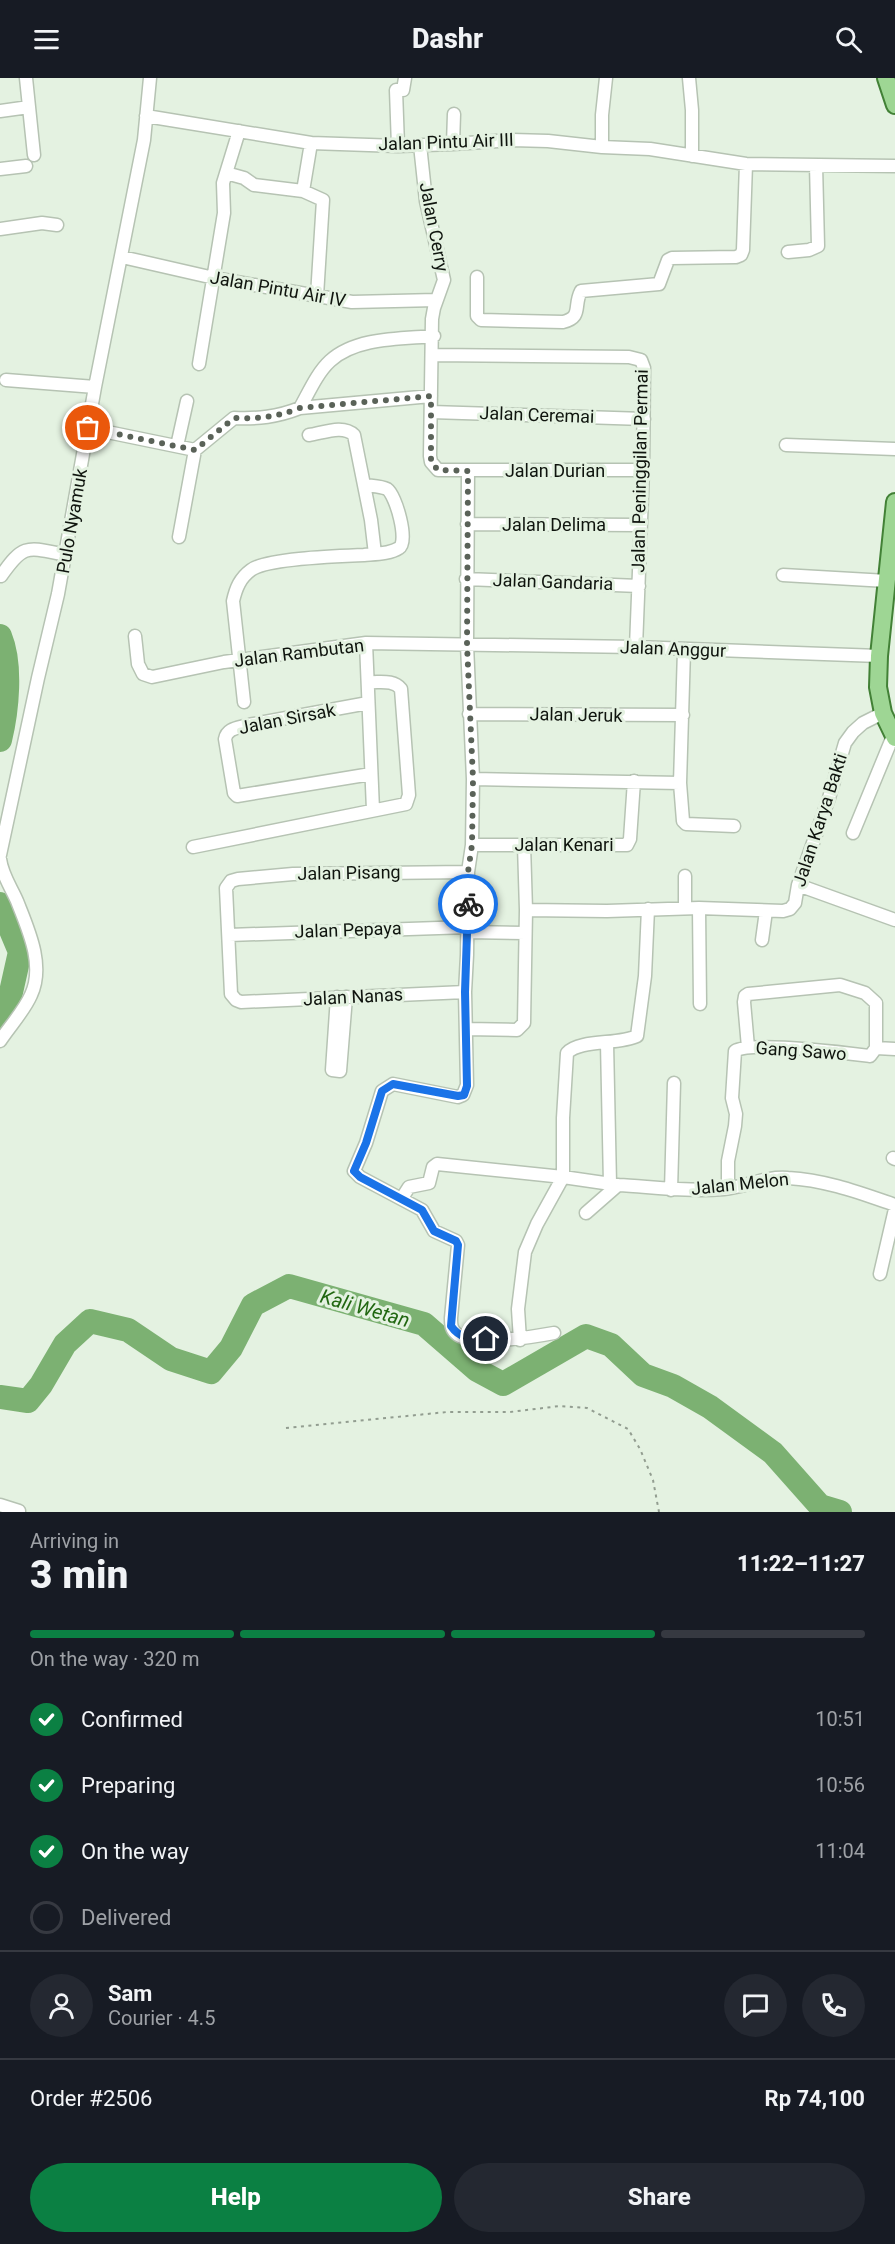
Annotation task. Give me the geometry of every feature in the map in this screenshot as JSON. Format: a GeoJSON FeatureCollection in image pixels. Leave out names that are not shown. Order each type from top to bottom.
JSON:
{"type":"FeatureCollection","features":[{"type":"Feature","properties":{"kind":"main road"},"geometry":{"type":"LineString","coordinates":[[886,78],[895,105]]}},
{"type":"Feature","properties":{"kind":"main road"},"geometry":{"type":"LineString","coordinates":[[894,737],[883,713],[878,687],[879,656],[895,502]]}},
{"type":"Feature","properties":{"kind":"street"},"geometry":{"type":"LineString","coordinates":[[26,78],[34,155]]}},
{"type":"Feature","properties":{"kind":"street","name":"Pulo Nyamuk"},"geometry":{"type":"LineString","coordinates":[[0,1041],[31,994],[35,972],[33,946],[22,912],[2,872],[0,857],[66,555],[95,387],[144,140],[150,78]]}},
{"type":"Feature","properties":{"kind":"street"},"geometry":{"type":"LineString","coordinates":[[398,146],[396,90],[403,90],[405,78]]}},
{"type":"Feature","properties":{"kind":"street"},"geometry":{"type":"LineString","coordinates":[[602,147],[602,115],[606,78]]}},
{"type":"Feature","properties":{"kind":"street"},"geometry":{"type":"LineString","coordinates":[[689,78],[692,156]]}},
{"type":"Feature","properties":{"kind":"street"},"geometry":{"type":"LineString","coordinates":[[0,111],[29,107]]}},
{"type":"Feature","properties":{"kind":"street"},"geometry":{"type":"LineString","coordinates":[[453,144],[454,114]]}},
{"type":"Feature","properties":{"kind":"street","name":"Jalan Pintu Air III"},"geometry":{"type":"LineString","coordinates":[[146,116],[311,143],[398,146],[512,140],[650,149],[746,164],[895,166]]}},
{"type":"Feature","properties":{"kind":"street"},"geometry":{"type":"LineString","coordinates":[[199,364],[224,213],[222,190],[240,130]]}},
{"type":"Feature","properties":{"kind":"street"},"geometry":{"type":"LineString","coordinates":[[303,191],[311,143]]}},
{"type":"Feature","properties":{"kind":"street","name":"Jalan Cerry"},"geometry":{"type":"LineString","coordinates":[[420,145],[426,201],[444,280],[435,304],[431,396]]}},
{"type":"Feature","properties":{"kind":"street"},"geometry":{"type":"LineString","coordinates":[[477,277],[477,316],[481,320],[563,322],[572,320],[576,315],[581,291],[659,284],[668,260],[672,258],[741,255],[746,164]]}},
{"type":"Feature","properties":{"kind":"street"},"geometry":{"type":"LineString","coordinates":[[788,252],[809,250],[818,246],[816,165]]}},
{"type":"Feature","properties":{"kind":"street"},"geometry":{"type":"LineString","coordinates":[[0,169],[27,166]]}},
{"type":"Feature","properties":{"kind":"street"},"geometry":{"type":"LineString","coordinates":[[226,173],[244,178],[254,185],[303,191],[323,200],[317,296]]}},
{"type":"Feature","properties":{"kind":"street"},"geometry":{"type":"LineString","coordinates":[[0,228],[42,223],[57,225]]}},
{"type":"Feature","properties":{"kind":"street","name":"Jalan Pintu Air IV"},"geometry":{"type":"LineString","coordinates":[[122,257],[214,278],[352,302],[435,304]]}},
{"type":"Feature","properties":{"kind":"street"},"geometry":{"type":"LineString","coordinates":[[296,409],[331,360],[345,350],[375,342],[434,336]]}},
{"type":"Feature","properties":{"kind":"street","name":"Jalan Peninggilan Permai"},"geometry":{"type":"LineString","coordinates":[[432,355],[636,358],[641,360],[644,368],[644,419],[636,647]]}},
{"type":"Feature","properties":{"kind":"street"},"geometry":{"type":"LineString","coordinates":[[6,380],[95,387]]}},
{"type":"Feature","properties":{"kind":"street"},"geometry":{"type":"LineString","coordinates":[[179,537],[195,450],[234,418],[263,419],[284,415],[296,409],[431,396]]}},
{"type":"Feature","properties":{"kind":"street","name":"Jalan Durian"},"geometry":{"type":"LineString","coordinates":[[431,396],[431,462],[438,470],[643,470]]}},
{"type":"Feature","properties":{"kind":"street"},"geometry":{"type":"LineString","coordinates":[[177,446],[188,401]]}},
{"type":"Feature","properties":{"kind":"street","name":"Jalan Ceremai"},"geometry":{"type":"LineString","coordinates":[[431,412],[644,419]]}},
{"type":"Feature","properties":{"kind":"street"},"geometry":{"type":"LineString","coordinates":[[88,428],[195,450]]}},
{"type":"Feature","properties":{"kind":"street"},"geometry":{"type":"LineString","coordinates":[[309,435],[342,429],[350,430],[354,435],[365,485],[375,554]]}},
{"type":"Feature","properties":{"kind":"street"},"geometry":{"type":"LineString","coordinates":[[786,445],[895,449]]}},
{"type":"Feature","properties":{"kind":"street"},"geometry":{"type":"LineString","coordinates":[[468,471],[467,645],[473,779],[465,992],[467,1086],[464,1095],[458,1096],[393,1084],[382,1091],[366,1143],[354,1171],[360,1177],[422,1210],[434,1231],[456,1241],[458,1245],[451,1326],[459,1335],[468,1339],[520,1340],[554,1333]]}},
{"type":"Feature","properties":{"kind":"street"},"geometry":{"type":"LineString","coordinates":[[244,702],[233,601],[236,588],[252,569],[263,565],[375,554],[398,549],[403,545],[404,538],[398,511],[391,494],[386,489],[365,485]]}},
{"type":"Feature","properties":{"kind":"street","name":"Jalan Delima"},"geometry":{"type":"LineString","coordinates":[[467,524],[640,525]]}},
{"type":"Feature","properties":{"kind":"street"},"geometry":{"type":"LineString","coordinates":[[1,576],[15,556],[27,549],[66,555]]}},
{"type":"Feature","properties":{"kind":"street"},"geometry":{"type":"LineString","coordinates":[[783,575],[886,581]]}},
{"type":"Feature","properties":{"kind":"street","name":"Jalan Gandaria"},"geometry":{"type":"LineString","coordinates":[[466,579],[639,586]]}},
{"type":"Feature","properties":{"kind":"street","name":"Jalan Rambutan"},"geometry":{"type":"LineString","coordinates":[[135,636],[138,664],[143,674],[152,677],[224,663],[366,644],[467,645]]}},
{"type":"Feature","properties":{"kind":"street"},"geometry":{"type":"LineString","coordinates":[[366,644],[373,810]]}},
{"type":"Feature","properties":{"kind":"street","name":"Jalan Anggur"},"geometry":{"type":"LineString","coordinates":[[467,645],[636,647],[879,656]]}},
{"type":"Feature","properties":{"kind":"street"},"geometry":{"type":"LineString","coordinates":[[684,650],[680,783],[683,821],[686,824],[734,826]]}},
{"type":"Feature","properties":{"kind":"street"},"geometry":{"type":"LineString","coordinates":[[42,659],[45,665],[42,678]]}},
{"type":"Feature","properties":{"kind":"street"},"geometry":{"type":"LineString","coordinates":[[193,847],[406,804],[409,795],[401,689],[392,682],[368,682]]}},
{"type":"Feature","properties":{"kind":"street","name":"Jalan Sirsak"},"geometry":{"type":"LineString","coordinates":[[368,703],[248,725],[229,731],[225,740],[234,793],[237,796],[371,774]]}},
{"type":"Feature","properties":{"kind":"street","name":"Jalan Karya Bakti"},"geometry":{"type":"LineString","coordinates":[[766,911],[783,911],[790,909],[795,903],[798,885],[829,798],[845,743],[863,723],[883,713]]}},
{"type":"Feature","properties":{"kind":"street","name":"Jalan Jeruk"},"geometry":{"type":"LineString","coordinates":[[469,714],[683,715]]}},
{"type":"Feature","properties":{"kind":"street"},"geometry":{"type":"LineString","coordinates":[[853,833],[894,737]]}},
{"type":"Feature","properties":{"kind":"street"},"geometry":{"type":"LineString","coordinates":[[473,779],[680,783]]}},
{"type":"Feature","properties":{"kind":"street","name":"Jalan Kenari"},"geometry":{"type":"LineString","coordinates":[[472,845],[627,845],[630,838],[634,781]]}},
{"type":"Feature","properties":{"kind":"street"},"geometry":{"type":"LineString","coordinates":[[466,1029],[517,1030],[523,1026],[526,910],[524,845]]}},
{"type":"Feature","properties":{"kind":"street","name":"Jalan Pisang"},"geometry":{"type":"LineString","coordinates":[[228,935],[226,888],[231,881],[293,874],[468,872]]}},
{"type":"Feature","properties":{"kind":"street"},"geometry":{"type":"LineString","coordinates":[[685,876],[685,909]]}},
{"type":"Feature","properties":{"kind":"street"},"geometry":{"type":"LineString","coordinates":[[798,885],[895,920]]}},
{"type":"Feature","properties":{"kind":"street"},"geometry":{"type":"LineString","coordinates":[[526,910],[607,911],[699,908],[766,911],[762,940]]}},
{"type":"Feature","properties":{"kind":"street"},"geometry":{"type":"LineString","coordinates":[[699,908],[700,1004]]}},
{"type":"Feature","properties":{"kind":"street"},"geometry":{"type":"LineString","coordinates":[[520,1340],[518,1310],[525,1252],[537,1224],[563,1177],[563,1118],[567,1053],[576,1047],[635,1038],[638,1034],[645,976],[648,909]]}},
{"type":"Feature","properties":{"kind":"street"},"geometry":{"type":"LineString","coordinates":[[468,930],[525,933]]}},
{"type":"Feature","properties":{"kind":"street","name":"Jalan Pepaya"},"geometry":{"type":"LineString","coordinates":[[228,935],[468,930]]}},
{"type":"Feature","properties":{"kind":"street","name":"Jalan Nanas"},"geometry":{"type":"LineString","coordinates":[[228,935],[231,994],[241,1002],[465,992]]}},
{"type":"Feature","properties":{"kind":"street"},"geometry":{"type":"LineString","coordinates":[[748,1047],[745,996],[840,985],[873,998],[876,1004],[876,1048]]}},
{"type":"Feature","properties":{"kind":"street"},"geometry":{"type":"LineString","coordinates":[[341,997],[340,1071],[332,1070],[341,997]]}},
{"type":"Feature","properties":{"kind":"street"},"geometry":{"type":"LineString","coordinates":[[586,1213],[614,1185],[607,1043]]}},
{"type":"Feature","properties":{"kind":"street","name":"Gang Sawo"},"geometry":{"type":"LineString","coordinates":[[728,1188],[728,1161],[736,1114],[732,1098],[735,1051],[748,1047],[807,1049],[870,1056],[876,1048],[895,1049]]}},
{"type":"Feature","properties":{"kind":"street"},"geometry":{"type":"LineString","coordinates":[[671,1190],[674,1083]]}},
{"type":"Feature","properties":{"kind":"street","name":"Jalan Melon"},"geometry":{"type":"LineString","coordinates":[[402,1198],[409,1187],[430,1182],[433,1167],[437,1164],[671,1190],[728,1188],[760,1179],[788,1178],[842,1186],[895,1207]]}},
{"type":"Feature","properties":{"kind":"street"},"geometry":{"type":"LineString","coordinates":[[880,1274],[895,1207]]}},
{"type":"Feature","properties":{"kind":"street"},"geometry":{"type":"LineString","coordinates":[[0,1505],[20,1512]]}},
{"type":"Feature","properties":{"kind":"path"},"geometry":{"type":"LineString","coordinates":[[286,1428],[429,1413],[510,1412],[560,1406],[587,1408],[628,1429],[640,1449],[653,1480],[659,1512]]}},
{"type":"Feature","properties":{"kind":"waterway"},"geometry":{"type":"LineString","coordinates":[[0,636],[7,674],[5,716],[0,740]]}},
{"type":"Feature","properties":{"kind":"waterway"},"geometry":{"type":"LineString","coordinates":[[0,904],[20,952],[9,1001],[0,1018]]}},
{"type":"Feature","properties":{"kind":"waterway","name":"Kali Wetan"},"geometry":{"type":"LineString","coordinates":[[0,1397],[28,1401],[41,1385],[65,1344],[90,1321],[128,1330],[171,1359],[211,1372],[231,1348],[253,1305],[289,1286],[424,1324],[477,1370],[503,1384],[586,1336],[611,1345],[643,1375],[673,1386],[710,1407],[773,1453],[820,1506],[840,1512]]}},
{"type":"Feature","properties":{"kind":"way so far"},"geometry":{"type":"LineString","coordinates":[[88,428],[195,450],[234,418],[263,419],[284,415],[300,408],[431,396],[431,462],[438,470],[468,471],[467,645],[473,779],[468,904]]}},
{"type":"Feature","properties":{"kind":"route"},"geometry":{"type":"LineString","coordinates":[[468,904],[465,992],[467,1086],[464,1095],[458,1096],[393,1084],[387,1087],[382,1091],[366,1143],[354,1171],[360,1177],[422,1210],[434,1231],[456,1241],[458,1245],[451,1326],[459,1335],[468,1339],[486,1339]]}}]}
